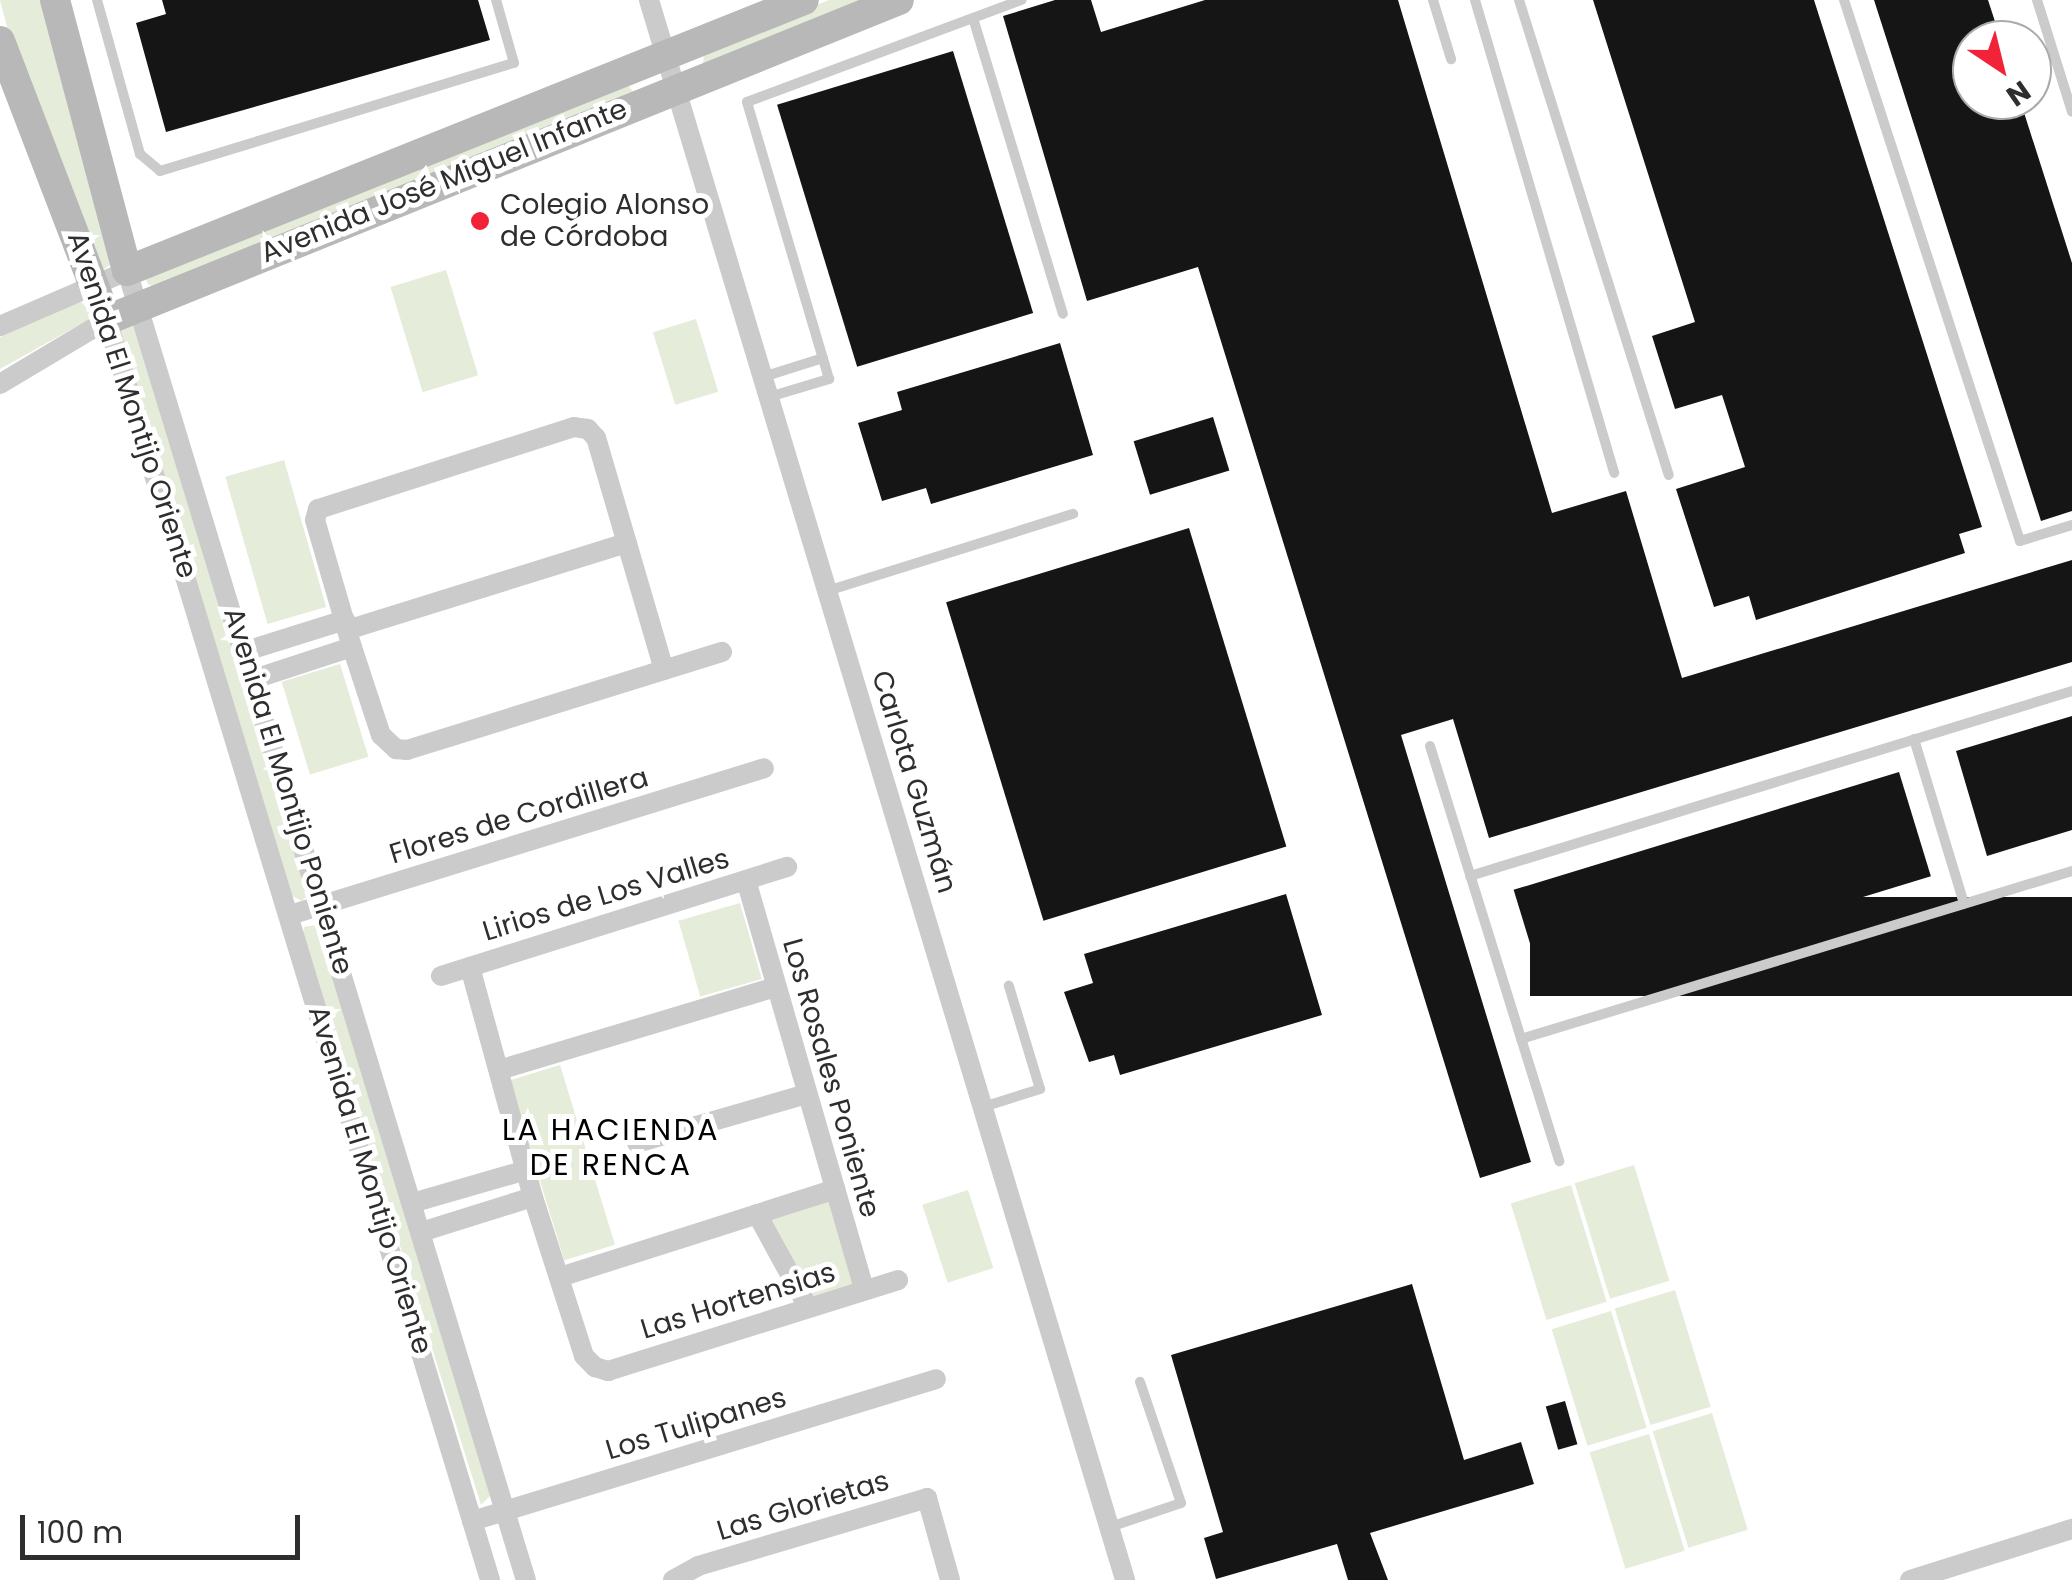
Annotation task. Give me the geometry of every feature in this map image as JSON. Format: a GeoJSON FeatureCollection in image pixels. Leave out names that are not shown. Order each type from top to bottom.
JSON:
{"type":"FeatureCollection","features":[{"type":"Feature","properties":{"kind":"street","name":"Avenida El Montijo Poniente"},"geometry":{"type":"LineString","coordinates":[[55,0],[127,270],[324,905],[526,1580]]}},
{"type":"Feature","properties":{"kind":"street","name":"Carlota Guzmán"},"geometry":{"type":"LineString","coordinates":[[649,0],[1126,1580]]}},
{"type":"Feature","properties":{"kind":"street","name":"Avenida José Miguel Infante"},"geometry":{"type":"LineString","coordinates":[[0,326],[96,282],[666,56],[752,10],[804,0]]}},
{"type":"Feature","properties":{"kind":"street","name":"Avenida José Miguel Infante"},"geometry":{"type":"LineString","coordinates":[[0,384],[140,304],[900,0]]}},
{"type":"Feature","properties":{"kind":"street","name":"Avenida El Montijo Oriente"},"geometry":{"type":"LineString","coordinates":[[0,41],[96,282],[490,1580]]}},
{"type":"Feature","properties":{"kind":"street"},"geometry":{"type":"LineString","coordinates":[[664,670],[596,438],[574,427],[318,509],[348,632],[381,735],[402,750],[664,670],[722,652]]}},
{"type":"Feature","properties":{"kind":"street"},"geometry":{"type":"LineString","coordinates":[[246,652],[348,632],[627,543]]}},
{"type":"Feature","properties":{"kind":"street"},"geometry":{"type":"LineString","coordinates":[[254,680],[348,632]]}},
{"type":"Feature","properties":{"kind":"street","name":"Flores de Cordillera"},"geometry":{"type":"LineString","coordinates":[[290,915],[764,768]]}},
{"type":"Feature","properties":{"kind":"street","name":"Lirios de Los Valles"},"geometry":{"type":"LineString","coordinates":[[441,976],[788,868]]}},
{"type":"Feature","properties":{"kind":"street","name":"Los Rosales Poniente"},"geometry":{"type":"LineString","coordinates":[[746,880],[864,1290]]}},
{"type":"Feature","properties":{"kind":"street"},"geometry":{"type":"LineString","coordinates":[[470,967],[533,1196],[560,1277],[835,1189]]}},
{"type":"Feature","properties":{"kind":"street"},"geometry":{"type":"LineString","coordinates":[[499,1070],[776,987]]}},
{"type":"Feature","properties":{"kind":"street"},"geometry":{"type":"LineString","coordinates":[[637,1143],[807,1094]]}},
{"type":"Feature","properties":{"kind":"street"},"geometry":{"type":"LineString","coordinates":[[412,1204],[526,1170]]}},
{"type":"Feature","properties":{"kind":"street"},"geometry":{"type":"LineString","coordinates":[[421,1232],[533,1196]]}},
{"type":"Feature","properties":{"kind":"street"},"geometry":{"type":"LineString","coordinates":[[757,1214],[808,1307]]}},
{"type":"Feature","properties":{"kind":"street","name":"Las Hortensias"},"geometry":{"type":"LineString","coordinates":[[560,1277],[584,1356],[595,1367],[608,1370],[898,1280]]}},
{"type":"Feature","properties":{"kind":"street","name":"Los Tulipanes"},"geometry":{"type":"LineString","coordinates":[[472,1521],[936,1379]]}},
{"type":"Feature","properties":{"kind":"street","name":"Las Glorietas"},"geometry":{"type":"LineString","coordinates":[[674,1580],[698,1566],[928,1498],[950,1580]]}},
{"type":"Feature","properties":{"kind":"street"},"geometry":{"type":"LineString","coordinates":[[1910,1580],[2072,1529]]}},
{"type":"Feature","properties":{"kind":"lane"},"geometry":{"type":"LineString","coordinates":[[97,0],[140,154],[160,171],[514,63],[496,0]]}},
{"type":"Feature","properties":{"kind":"lane"},"geometry":{"type":"LineString","coordinates":[[766,387],[829,379],[747,102],[1022,0]]}},
{"type":"Feature","properties":{"kind":"lane"},"geometry":{"type":"LineString","coordinates":[[1433,0],[1451,59]]}},
{"type":"Feature","properties":{"kind":"lane"},"geometry":{"type":"LineString","coordinates":[[1476,0],[1614,473]]}},
{"type":"Feature","properties":{"kind":"lane"},"geometry":{"type":"LineString","coordinates":[[1519,0],[1669,475]]}},
{"type":"Feature","properties":{"kind":"lane"},"geometry":{"type":"LineString","coordinates":[[1844,0],[2020,541],[2072,525]]}},
{"type":"Feature","properties":{"kind":"lane"},"geometry":{"type":"LineString","coordinates":[[2037,0],[2072,112]]}},
{"type":"Feature","properties":{"kind":"lane"},"geometry":{"type":"LineString","coordinates":[[973,18],[1063,314]]}},
{"type":"Feature","properties":{"kind":"lane"},"geometry":{"type":"LineString","coordinates":[[766,387],[823,358]]}},
{"type":"Feature","properties":{"kind":"lane"},"geometry":{"type":"LineString","coordinates":[[827,591],[1073,514]]}},
{"type":"Feature","properties":{"kind":"lane"},"geometry":{"type":"LineString","coordinates":[[1470,876],[2072,690]]}},
{"type":"Feature","properties":{"kind":"lane"},"geometry":{"type":"LineString","coordinates":[[1914,739],[1964,904]]}},
{"type":"Feature","properties":{"kind":"lane"},"geometry":{"type":"LineString","coordinates":[[1430,746],[1559,1161]]}},
{"type":"Feature","properties":{"kind":"lane"},"geometry":{"type":"LineString","coordinates":[[1521,1039],[2072,871]]}},
{"type":"Feature","properties":{"kind":"lane"},"geometry":{"type":"LineString","coordinates":[[984,1107],[1040,1089],[1009,986]]}},
{"type":"Feature","properties":{"kind":"lane"},"geometry":{"type":"LineString","coordinates":[[1110,1527],[1181,1503],[1140,1382]]}},
{"type":"Feature","properties":{"kind":"green space"},"geometry":{"type":"Polygon","coordinates":[[[0,0],[40,0],[116,260],[105,269],[98,266],[13,50],[0,0]]]}},
{"type":"Feature","properties":{"kind":"green space"},"geometry":{"type":"Polygon","coordinates":[[[829,0],[880,0],[703,65],[704,50],[829,0]]]}},
{"type":"Feature","properties":{"kind":"green space"},"geometry":{"type":"Polygon","coordinates":[[[625,81],[635,94],[157,288],[148,284],[145,277],[625,81]]]}},
{"type":"Feature","properties":{"kind":"green space"},"geometry":{"type":"Polygon","coordinates":[[[446,270],[478,375],[423,392],[391,287],[446,270]]]}},
{"type":"Feature","properties":{"kind":"green space"},"geometry":{"type":"Polygon","coordinates":[[[77,297],[91,313],[88,320],[0,369],[0,337],[77,297]]]}},
{"type":"Feature","properties":{"kind":"green space"},"geometry":{"type":"Polygon","coordinates":[[[696,319],[718,392],[675,405],[653,332],[696,319]]]}},
{"type":"Feature","properties":{"kind":"green space"},"geometry":{"type":"Polygon","coordinates":[[[133,321],[308,895],[302,901],[292,896],[120,331],[133,321]]]}},
{"type":"Feature","properties":{"kind":"green space"},"geometry":{"type":"Polygon","coordinates":[[[284,460],[326,607],[268,624],[225,477],[284,460]]]}},
{"type":"Feature","properties":{"kind":"green space"},"geometry":{"type":"Polygon","coordinates":[[[340,664],[368,757],[310,775],[282,682],[340,664]]]}},
{"type":"Feature","properties":{"kind":"green space"},"geometry":{"type":"Polygon","coordinates":[[[740,903],[762,979],[700,997],[678,921],[740,903]]]}},
{"type":"Feature","properties":{"kind":"green space"},"geometry":{"type":"Polygon","coordinates":[[[316,925],[483,1469],[490,1496],[481,1505],[303,935],[304,927],[316,925]]]}},
{"type":"Feature","properties":{"kind":"green space"},"geometry":{"type":"Polygon","coordinates":[[[560,1065],[615,1245],[564,1260],[509,1080],[560,1065]]]}},
{"type":"Feature","properties":{"kind":"green space"},"geometry":{"type":"Polygon","coordinates":[[[1634,1165],[1669,1281],[1610,1299],[1575,1183],[1634,1165]]]}},
{"type":"Feature","properties":{"kind":"green space"},"geometry":{"type":"Polygon","coordinates":[[[1571,1185],[1607,1302],[1546,1320],[1511,1203],[1571,1185]]]}},
{"type":"Feature","properties":{"kind":"green space"},"geometry":{"type":"Polygon","coordinates":[[[968,1190],[993,1268],[948,1283],[922,1205],[968,1190]]]}},
{"type":"Feature","properties":{"kind":"green space"},"geometry":{"type":"Polygon","coordinates":[[[829,1199],[854,1284],[810,1297],[768,1219],[829,1199]]]}},
{"type":"Feature","properties":{"kind":"green space"},"geometry":{"type":"Polygon","coordinates":[[[1675,1290],[1711,1407],[1650,1425],[1615,1308],[1675,1290]]]}},
{"type":"Feature","properties":{"kind":"green space"},"geometry":{"type":"Polygon","coordinates":[[[1611,1311],[1647,1428],[1587,1446],[1552,1329],[1611,1311]]]}},
{"type":"Feature","properties":{"kind":"green space"},"geometry":{"type":"Polygon","coordinates":[[[1712,1413],[1748,1530],[1688,1548],[1653,1431],[1712,1413]]]}},
{"type":"Feature","properties":{"kind":"green space"},"geometry":{"type":"Polygon","coordinates":[[[1649,1434],[1685,1551],[1625,1569],[1590,1452],[1649,1434]]]}},
{"type":"Feature","properties":{"kind":"building"},"geometry":{"type":"Polygon","coordinates":[[[162,0],[478,0],[490,40],[166,132],[136,23],[166,14],[162,0]]]}},
{"type":"Feature","properties":{"kind":"building"},"geometry":{"type":"Polygon","coordinates":[[[1055,0],[1091,0],[1101,32],[1205,0],[1398,0],[1552,513],[1626,491],[1682,678],[2072,560],[2072,662],[1489,838],[1453,719],[1401,735],[1531,1162],[1480,1178],[1198,267],[1087,301],[1003,16],[1055,0]]]}},
{"type":"Feature","properties":{"kind":"building"},"geometry":{"type":"Polygon","coordinates":[[[1593,0],[1814,0],[1982,527],[1959,534],[1965,553],[1756,620],[1749,596],[1714,607],[1676,489],[1745,467],[1722,395],[1675,409],[1652,336],[1695,322],[1593,0]]]}},
{"type":"Feature","properties":{"kind":"building"},"geometry":{"type":"Polygon","coordinates":[[[1874,0],[1988,0],[1994,20],[1952,20],[1952,120],[2026,120],[2072,263],[2072,511],[2041,521],[1874,0]]]}},
{"type":"Feature","properties":{"kind":"building"},"geometry":{"type":"Polygon","coordinates":[[[953,51],[1033,313],[857,367],[777,105],[953,51]]]}},
{"type":"Feature","properties":{"kind":"building"},"geometry":{"type":"Polygon","coordinates":[[[1060,343],[1093,455],[931,504],[926,488],[882,501],[858,423],[902,410],[897,392],[1060,343]]]}},
{"type":"Feature","properties":{"kind":"building"},"geometry":{"type":"Polygon","coordinates":[[[1213,417],[1229,471],[1150,495],[1134,441],[1213,417]]]}},
{"type":"Feature","properties":{"kind":"building"},"geometry":{"type":"Polygon","coordinates":[[[1189,528],[1286,846],[1043,921],[946,602],[1189,528]]]}},
{"type":"Feature","properties":{"kind":"building"},"geometry":{"type":"Polygon","coordinates":[[[2072,716],[2072,830],[1987,856],[1956,751],[2072,716]]]}},
{"type":"Feature","properties":{"kind":"building"},"geometry":{"type":"Polygon","coordinates":[[[1899,772],[1931,876],[1545,994],[1514,890],[1899,772]]]}},
{"type":"Feature","properties":{"kind":"building"},"geometry":{"type":"Polygon","coordinates":[[[1286,894],[1322,1015],[1120,1075],[1114,1055],[1089,1062],[1064,992],[1093,983],[1084,954],[1286,894]]]}},
{"type":"Feature","properties":{"kind":"building"},"geometry":{"type":"Polygon","coordinates":[[[1530,897],[2072,897],[2072,996],[1530,996],[1530,897]]]}},
{"type":"Feature","properties":{"kind":"building"},"geometry":{"type":"Polygon","coordinates":[[[1412,1284],[1464,1460],[1521,1442],[1534,1484],[1370,1533],[1388,1580],[1348,1580],[1337,1544],[1216,1579],[1204,1538],[1223,1532],[1171,1355],[1412,1284]]]}},
{"type":"Feature","properties":{"kind":"building"},"geometry":{"type":"Polygon","coordinates":[[[1565,1401],[1577,1444],[1558,1450],[1546,1407],[1565,1401]]]}},
{"type":"Feature","properties":{"kind":"place","name":"Colegio Alonso de Córdoba"},"geometry":{"type":"Point","coordinates":[480,221]}},
{"type":"Feature","properties":{"kind":"district","name":"LA HACIENDA DE RENCA"},"geometry":{"type":"Point","coordinates":[611,1147]}}]}
